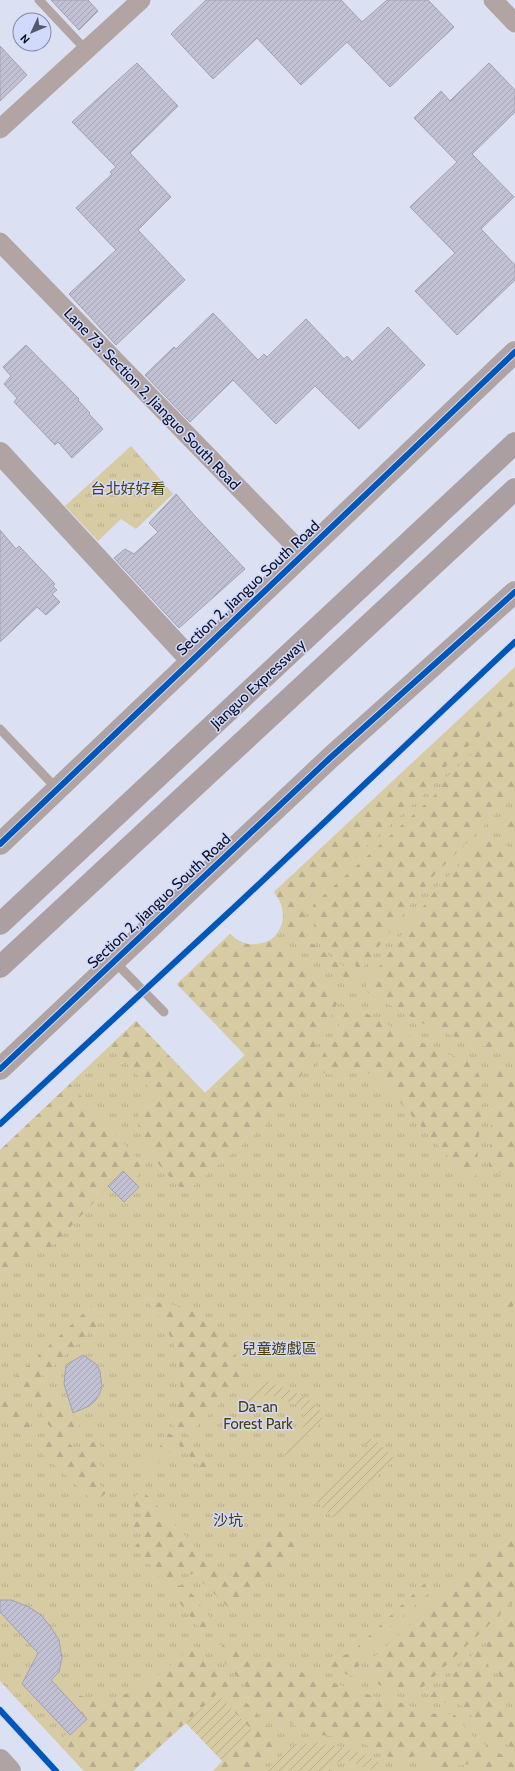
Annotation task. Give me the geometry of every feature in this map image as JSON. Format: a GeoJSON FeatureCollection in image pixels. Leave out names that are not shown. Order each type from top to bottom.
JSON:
{"type":"FeatureCollection","features":[{"type":"Feature","properties":{"kind":"highway","name":"Jianguo Expressway"},"geometry":{"type":"LineString","coordinates":[[0,924],[515,443]]}},
{"type":"Feature","properties":{"kind":"highway","name":"Jianguo Expressway"},"geometry":{"type":"LineString","coordinates":[[0,967],[515,489]]}},
{"type":"Feature","properties":{"kind":"street"},"geometry":{"type":"LineString","coordinates":[[0,129],[141,0]]}},
{"type":"Feature","properties":{"kind":"street"},"geometry":{"type":"LineString","coordinates":[[493,0],[515,23]]}},
{"type":"Feature","properties":{"kind":"street","name":"Lane 73, Section 2, Jianguo South Road"},"geometry":{"type":"LineString","coordinates":[[0,242],[304,555]]}},
{"type":"Feature","properties":{"kind":"street","name":"Section 2, Jianguo South Road"},"geometry":{"type":"LineString","coordinates":[[0,844],[515,352]]}},
{"type":"Feature","properties":{"kind":"street"},"geometry":{"type":"LineString","coordinates":[[0,453],[191,660]]}},
{"type":"Feature","properties":{"kind":"street","name":"Section 2, Jianguo South Road"},"geometry":{"type":"LineString","coordinates":[[0,1069],[330,758],[515,592]]}},
{"type":"Feature","properties":{"kind":"street"},"geometry":{"type":"LineString","coordinates":[[0,1760],[10,1771]]}},
{"type":"Feature","properties":{"kind":"lane"},"geometry":{"type":"LineString","coordinates":[[39,0],[86,50]]}},
{"type":"Feature","properties":{"kind":"lane"},"geometry":{"type":"LineString","coordinates":[[0,729],[58,790]]}},
{"type":"Feature","properties":{"kind":"lane"},"geometry":{"type":"LineString","coordinates":[[114,961],[164,1012]]}},
{"type":"Feature","properties":{"kind":"green space","name":"台北好好看"},"geometry":{"type":"Polygon","coordinates":[[[131,446],[173,494],[136,529],[121,519],[98,541],[65,506],[131,446]]]}},
{"type":"Feature","properties":{"kind":"green space","name":"Da-an Forest Park"},"geometry":{"type":"Polygon","coordinates":[[[515,667],[515,1771],[213,1771],[223,1761],[186,1723],[133,1771],[84,1771],[0,1681],[0,1150],[136,1021],[205,1093],[245,1055],[177,984],[230,934],[242,942],[254,945],[265,943],[274,937],[280,928],[283,917],[281,905],[274,892],[515,667]]]}},
{"type":"Feature","properties":{"kind":"green space"},"geometry":{"type":"Polygon","coordinates":[[[515,667],[515,704],[441,771],[432,787],[306,901],[305,911],[307,934],[311,943],[358,976],[352,983],[313,954],[281,927],[284,913],[274,892],[515,667]]]}},
{"type":"Feature","properties":{"kind":"green space"},"geometry":{"type":"Polygon","coordinates":[[[515,714],[515,795],[437,872],[361,970],[316,936],[313,905],[434,796],[447,777],[515,714]]]}},
{"type":"Feature","properties":{"kind":"green space"},"geometry":{"type":"Polygon","coordinates":[[[515,810],[515,842],[496,829],[515,810]]]}},
{"type":"Feature","properties":{"kind":"green space"},"geometry":{"type":"Polygon","coordinates":[[[490,834],[515,851],[515,991],[503,999],[506,1003],[515,997],[515,1054],[470,1043],[424,1024],[365,991],[366,986],[405,930],[439,886],[490,834]]]}},
{"type":"Feature","properties":{"kind":"green space"},"geometry":{"type":"Polygon","coordinates":[[[230,934],[239,941],[249,944],[260,944],[271,940],[316,979],[335,993],[338,1002],[288,1101],[274,1118],[189,1190],[184,1192],[152,1156],[141,1135],[138,1124],[140,1110],[143,1105],[155,1094],[110,1046],[136,1021],[205,1093],[245,1055],[177,984],[230,934]]]}},
{"type":"Feature","properties":{"kind":"green space"},"geometry":{"type":"Polygon","coordinates":[[[355,1007],[428,1046],[474,1063],[481,1080],[482,1103],[476,1173],[477,1190],[385,1085],[367,1072],[360,1069],[332,1075],[315,1070],[348,1008],[355,1007]]]}},
{"type":"Feature","properties":{"kind":"green space"},"geometry":{"type":"Polygon","coordinates":[[[499,1067],[515,1071],[515,1166],[507,1174],[489,1170],[493,1078],[495,1071],[499,1067]]]}},
{"type":"Feature","properties":{"kind":"green space"},"geometry":{"type":"Polygon","coordinates":[[[70,1084],[146,1168],[135,1178],[126,1169],[48,1250],[30,1247],[0,1278],[0,1150],[70,1084]]]}},
{"type":"Feature","properties":{"kind":"green space"},"geometry":{"type":"Polygon","coordinates":[[[515,1292],[515,1304],[508,1311],[502,1306],[515,1292]]]}},
{"type":"Feature","properties":{"kind":"green space"},"geometry":{"type":"Polygon","coordinates":[[[148,1302],[171,1304],[182,1307],[210,1322],[219,1330],[239,1362],[252,1373],[188,1435],[182,1429],[172,1426],[180,1392],[178,1361],[174,1346],[167,1331],[159,1316],[148,1302]]]}},
{"type":"Feature","properties":{"kind":"green space"},"geometry":{"type":"Polygon","coordinates":[[[91,1306],[104,1319],[38,1381],[80,1425],[66,1440],[80,1454],[95,1440],[102,1448],[93,1457],[104,1469],[94,1479],[107,1492],[95,1503],[0,1416],[0,1397],[2,1396],[36,1431],[33,1434],[39,1441],[52,1429],[46,1422],[48,1421],[12,1381],[91,1306]]]}},
{"type":"Feature","properties":{"kind":"green space"},"geometry":{"type":"Polygon","coordinates":[[[264,1380],[300,1394],[316,1406],[321,1413],[323,1421],[287,1455],[284,1455],[281,1452],[302,1430],[304,1417],[302,1411],[296,1403],[293,1404],[275,1397],[260,1397],[249,1405],[244,1400],[264,1380]]]}},
{"type":"Feature","properties":{"kind":"green space"},"geometry":{"type":"Polygon","coordinates":[[[168,1433],[182,1440],[211,1470],[207,1474],[178,1444],[150,1471],[144,1465],[158,1450],[168,1433]]]}},
{"type":"Feature","properties":{"kind":"green space"},"geometry":{"type":"Polygon","coordinates":[[[369,1439],[375,1440],[393,1457],[392,1462],[336,1517],[332,1517],[313,1498],[368,1446],[364,1442],[369,1439]]]}},
{"type":"Feature","properties":{"kind":"green space"},"geometry":{"type":"Polygon","coordinates":[[[142,1490],[226,1579],[285,1523],[306,1545],[232,1611],[193,1573],[191,1575],[184,1568],[173,1579],[180,1586],[182,1584],[201,1603],[199,1605],[214,1621],[214,1625],[204,1634],[135,1546],[144,1537],[132,1525],[143,1514],[130,1501],[142,1490]]]}},
{"type":"Feature","properties":{"kind":"green space"},"geometry":{"type":"Polygon","coordinates":[[[515,1531],[515,1600],[423,1687],[404,1691],[385,1688],[377,1683],[372,1677],[371,1668],[374,1657],[515,1531]]]}},
{"type":"Feature","properties":{"kind":"green space"},"geometry":{"type":"Polygon","coordinates":[[[426,1582],[433,1589],[368,1647],[360,1658],[357,1676],[354,1677],[319,1664],[321,1659],[334,1659],[352,1652],[426,1582]]]}},
{"type":"Feature","properties":{"kind":"green space"},"geometry":{"type":"Polygon","coordinates":[[[515,1613],[515,1689],[507,1692],[485,1642],[515,1613]]]}},
{"type":"Feature","properties":{"kind":"green space"},"geometry":{"type":"Polygon","coordinates":[[[217,1644],[382,1699],[402,1703],[427,1714],[444,1713],[455,1715],[476,1740],[506,1757],[515,1766],[515,1771],[484,1771],[479,1767],[469,1764],[440,1768],[414,1756],[396,1763],[383,1753],[362,1743],[334,1736],[318,1735],[301,1729],[266,1709],[212,1648],[217,1644]]]}},
{"type":"Feature","properties":{"kind":"green space"},"geometry":{"type":"Polygon","coordinates":[[[193,1645],[203,1658],[205,1656],[276,1736],[278,1741],[277,1745],[250,1771],[213,1771],[253,1732],[217,1694],[133,1771],[84,1771],[18,1700],[19,1699],[59,1741],[67,1733],[70,1735],[87,1719],[57,1686],[59,1684],[78,1695],[96,1699],[114,1698],[131,1692],[148,1683],[193,1645]]]}},
{"type":"Feature","properties":{"kind":"green space"},"geometry":{"type":"Polygon","coordinates":[[[480,1647],[515,1725],[515,1749],[483,1732],[468,1712],[460,1705],[434,1702],[427,1699],[480,1647]]]}},
{"type":"Feature","properties":{"kind":"green space"},"geometry":{"type":"Polygon","coordinates":[[[217,1694],[254,1732],[223,1762],[186,1723],[217,1694]]]}},
{"type":"Feature","properties":{"kind":"green space"},"geometry":{"type":"Polygon","coordinates":[[[304,1744],[334,1745],[353,1750],[380,1763],[375,1771],[345,1759],[332,1765],[330,1771],[265,1771],[292,1746],[304,1744]]]}},
{"type":"Feature","properties":{"kind":"building"},"geometry":{"type":"Polygon","coordinates":[[[51,0],[88,0],[98,11],[79,30],[51,0]]]}},
{"type":"Feature","properties":{"kind":"building"},"geometry":{"type":"Polygon","coordinates":[[[206,0],[341,0],[362,22],[387,0],[428,0],[454,27],[390,87],[347,42],[301,85],[257,38],[213,79],[171,34],[206,0]]]}},
{"type":"Feature","properties":{"kind":"building"},"geometry":{"type":"Polygon","coordinates":[[[0,46],[27,75],[0,101],[0,46]]]}},
{"type":"Feature","properties":{"kind":"building"},"geometry":{"type":"Polygon","coordinates":[[[137,63],[178,106],[130,153],[171,197],[138,230],[185,280],[116,345],[69,294],[116,250],[76,208],[112,174],[110,172],[116,167],[72,122],[137,63]]]}},
{"type":"Feature","properties":{"kind":"building"},"geometry":{"type":"Polygon","coordinates":[[[489,63],[515,90],[515,112],[472,154],[514,197],[481,229],[515,265],[515,280],[457,335],[415,291],[455,253],[410,207],[457,162],[414,118],[441,91],[450,101],[489,63]]]}},
{"type":"Feature","properties":{"kind":"building"},"geometry":{"type":"Polygon","coordinates":[[[213,313],[258,360],[264,354],[267,357],[306,319],[344,359],[347,356],[352,362],[388,327],[425,365],[359,429],[315,386],[276,424],[233,380],[190,422],[145,375],[174,347],[176,349],[213,313]]]}},
{"type":"Feature","properties":{"kind":"building"},"geometry":{"type":"Polygon","coordinates":[[[26,345],[79,399],[78,400],[90,413],[89,414],[103,429],[72,458],[58,442],[55,445],[14,402],[17,398],[4,384],[11,376],[3,367],[26,345]]]}},
{"type":"Feature","properties":{"kind":"building"},"geometry":{"type":"Polygon","coordinates":[[[176,494],[245,569],[179,628],[114,558],[125,549],[134,554],[158,532],[149,523],[176,494]]]}},
{"type":"Feature","properties":{"kind":"building"},"geometry":{"type":"Polygon","coordinates":[[[0,530],[16,549],[19,546],[55,584],[53,586],[57,590],[52,594],[60,602],[46,615],[37,607],[0,642],[0,530]]]}},
{"type":"Feature","properties":{"kind":"building"},"geometry":{"type":"Polygon","coordinates":[[[123,1171],[139,1187],[124,1202],[108,1186],[123,1171]]]}},
{"type":"Feature","properties":{"kind":"building"},"geometry":{"type":"Polygon","coordinates":[[[83,1355],[96,1364],[100,1371],[102,1387],[95,1401],[89,1406],[73,1413],[64,1384],[66,1365],[83,1355]]]}},
{"type":"Feature","properties":{"kind":"building"},"geometry":{"type":"Polygon","coordinates":[[[0,1600],[11,1600],[29,1607],[41,1615],[59,1640],[62,1658],[59,1672],[51,1680],[87,1719],[70,1735],[22,1684],[38,1653],[0,1612],[0,1600]]]}},
{"type":"Feature","properties":{"kind":"cycle path"},"geometry":{"type":"LineString","coordinates":[[0,844],[515,352]]}},
{"type":"Feature","properties":{"kind":"cycle path"},"geometry":{"type":"LineString","coordinates":[[0,1069],[330,758],[515,592]]}},
{"type":"Feature","properties":{"kind":"cycle path"},"geometry":{"type":"LineString","coordinates":[[0,1124],[240,902],[515,642]]}},
{"type":"Feature","properties":{"kind":"cycle path"},"geometry":{"type":"LineString","coordinates":[[0,1710],[56,1771]]}},
{"type":"Feature","properties":{"kind":"park label","name":"兒童遊戲區"},"geometry":{"type":"Point","coordinates":[279,1349]}},
{"type":"Feature","properties":{"kind":"park label","name":"沙坑"},"geometry":{"type":"Point","coordinates":[228,1521]}}]}
